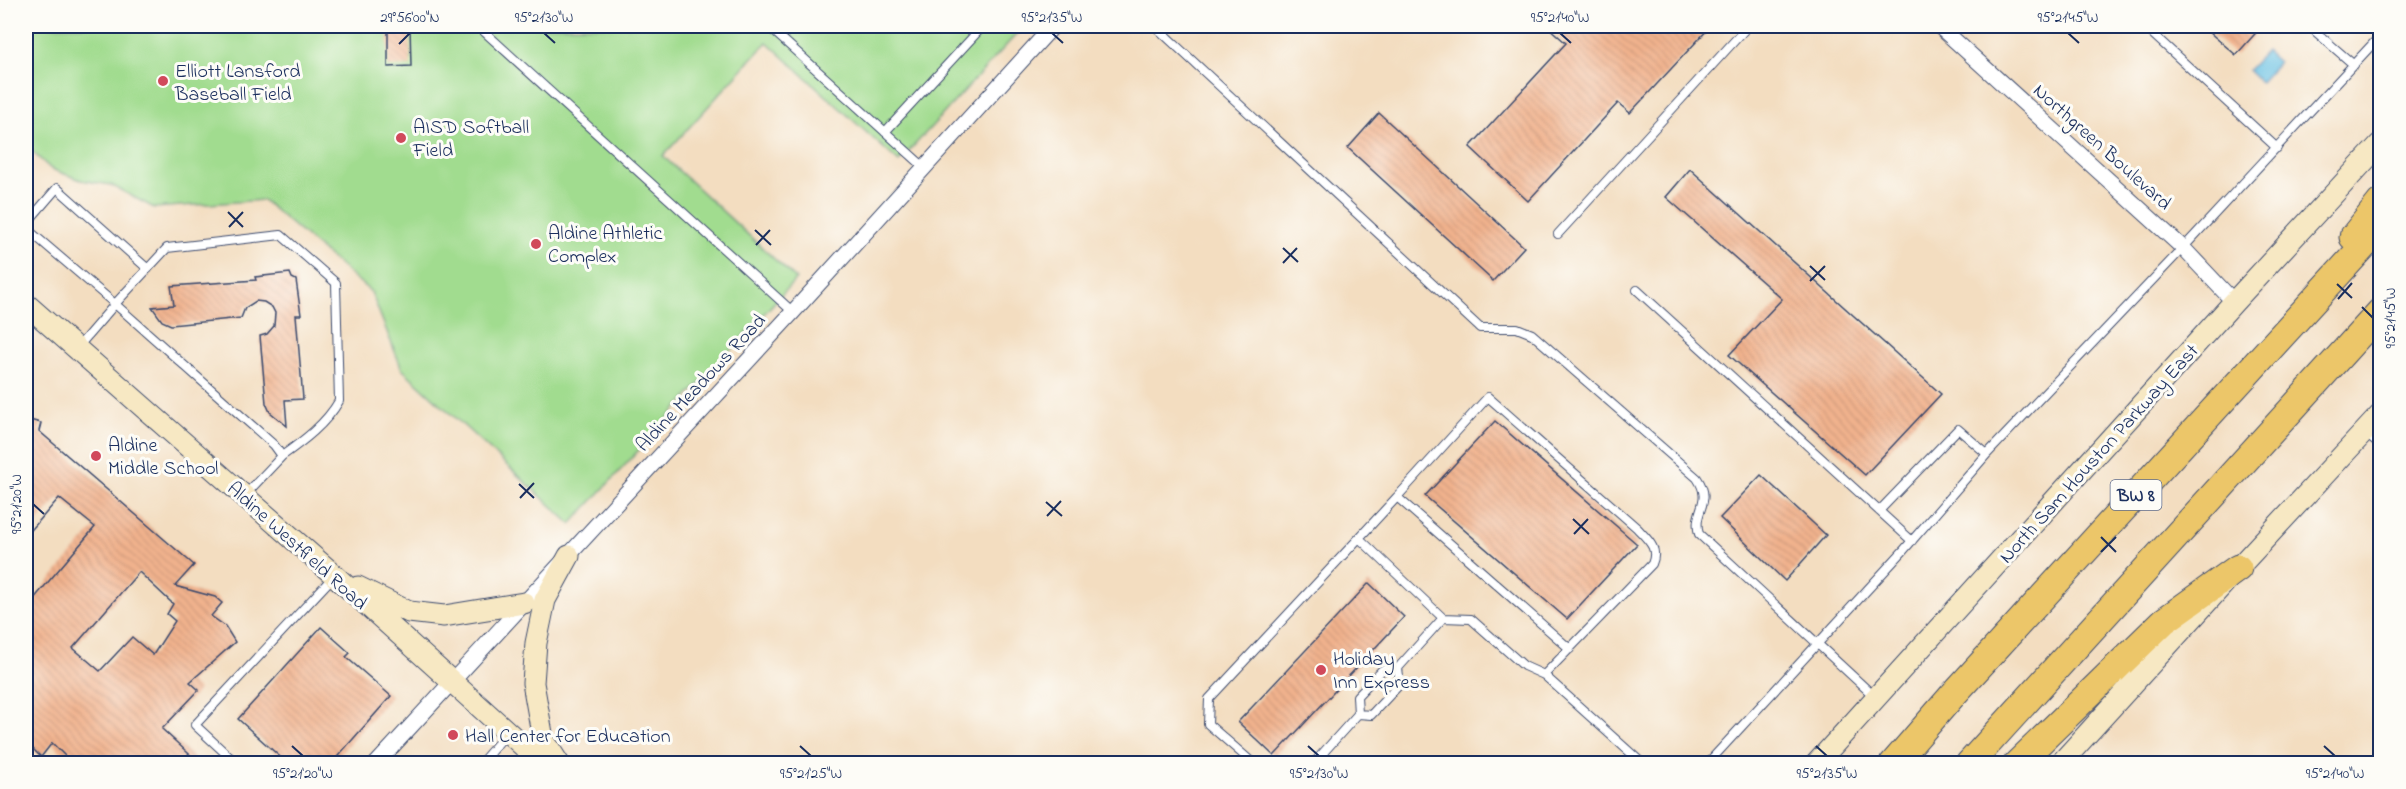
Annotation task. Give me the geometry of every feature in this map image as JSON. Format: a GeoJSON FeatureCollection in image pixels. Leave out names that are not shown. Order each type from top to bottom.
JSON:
{"type":"FeatureCollection","features":[{"type":"Feature","properties":{"kind":"highway"},"geometry":{"type":"LineString","coordinates":[[2192,434],[2380,203]]}},
{"type":"Feature","properties":{"kind":"highway","name":"BW 8"},"geometry":{"type":"LineString","coordinates":[[1893,764],[1952,696],[2380,228]]}},
{"type":"Feature","properties":{"kind":"highway","name":"BW 8"},"geometry":{"type":"LineString","coordinates":[[1969,764],[2380,312]]}},
{"type":"Feature","properties":{"kind":"highway"},"geometry":{"type":"LineString","coordinates":[[2017,764],[2164,621],[2238,568]]}},
{"type":"Feature","properties":{"kind":"main road","name":"North Sam Houston Parkway East"},"geometry":{"type":"LineString","coordinates":[[1816,764],[2380,144]]}},
{"type":"Feature","properties":{"kind":"main road","name":"Aldine Westfield Road"},"geometry":{"type":"LineString","coordinates":[[28,311],[76,348],[334,575],[543,764]]}},
{"type":"Feature","properties":{"kind":"main road"},"geometry":{"type":"LineString","coordinates":[[2060,764],[2238,568],[2376,429]]}},
{"type":"Feature","properties":{"kind":"main road"},"geometry":{"type":"LineString","coordinates":[[559,764],[543,739],[533,683],[536,643],[545,600],[569,556]]}},
{"type":"Feature","properties":{"kind":"main road"},"geometry":{"type":"LineString","coordinates":[[334,575],[409,612],[444,616],[524,603]]}},
{"type":"Feature","properties":{"kind":"street","name":"Aldine Meadows Road"},"geometry":{"type":"LineString","coordinates":[[376,764],[1053,26]]}},
{"type":"Feature","properties":{"kind":"street","name":"Northgreen Boulevard"},"geometry":{"type":"LineString","coordinates":[[1939,26],[2183,248],[2234,302]]}},
{"type":"Feature","properties":{"kind":"lane"},"geometry":{"type":"LineString","coordinates":[[478,26],[793,312]]}},
{"type":"Feature","properties":{"kind":"lane"},"geometry":{"type":"LineString","coordinates":[[768,26],[924,167]]}},
{"type":"Feature","properties":{"kind":"lane"},"geometry":{"type":"LineString","coordinates":[[885,132],[983,26]]}},
{"type":"Feature","properties":{"kind":"lane"},"geometry":{"type":"LineString","coordinates":[[1155,26],[1480,328],[1517,328],[1532,333],[1697,478],[1703,486],[1705,497],[1696,525],[1699,534],[1876,698]]}},
{"type":"Feature","properties":{"kind":"lane"},"geometry":{"type":"LineString","coordinates":[[1558,234],[1748,26]]}},
{"type":"Feature","properties":{"kind":"lane"},"geometry":{"type":"LineString","coordinates":[[2144,26],[2277,148]]}},
{"type":"Feature","properties":{"kind":"lane"},"geometry":{"type":"LineString","coordinates":[[2309,26],[2354,65]]}},
{"type":"Feature","properties":{"kind":"lane"},"geometry":{"type":"LineString","coordinates":[[1707,764],[1912,541],[1987,454],[2380,36]]}},
{"type":"Feature","properties":{"kind":"lane"},"geometry":{"type":"LineString","coordinates":[[148,269],[57,188],[26,226],[274,445],[282,456]]}},
{"type":"Feature","properties":{"kind":"lane"},"geometry":{"type":"LineString","coordinates":[[76,348],[167,248],[281,235],[336,283],[339,401],[335,409],[308,437],[282,456],[244,496]]}},
{"type":"Feature","properties":{"kind":"lane"},"geometry":{"type":"LineString","coordinates":[[1637,290],[1912,541]]}},
{"type":"Feature","properties":{"kind":"lane"},"geometry":{"type":"LineString","coordinates":[[1254,764],[1208,724],[1209,699],[1488,397],[1637,528],[1653,545],[1656,555],[1652,564],[1544,675]]}},
{"type":"Feature","properties":{"kind":"lane"},"geometry":{"type":"LineString","coordinates":[[1879,511],[1958,429],[1987,454]]}},
{"type":"Feature","properties":{"kind":"lane"},"geometry":{"type":"LineString","coordinates":[[1397,497],[1570,649]]}},
{"type":"Feature","properties":{"kind":"lane"},"geometry":{"type":"LineString","coordinates":[[1359,538],[1443,618],[1471,619],[1524,666],[1544,675],[1643,764]]}},
{"type":"Feature","properties":{"kind":"lane"},"geometry":{"type":"LineString","coordinates":[[237,764],[195,725],[334,575]]}},
{"type":"Feature","properties":{"kind":"lane"},"geometry":{"type":"LineString","coordinates":[[1313,764],[1358,714],[1357,696],[1382,670],[1398,668],[1443,618]]}},
{"type":"Feature","properties":{"kind":"lane"},"geometry":{"type":"LineString","coordinates":[[1358,714],[1371,715],[1400,684],[1398,668]]}},
{"type":"Feature","properties":{"kind":"lane"},"geometry":{"type":"LineString","coordinates":[[480,764],[508,732]]}},
{"type":"Feature","properties":{"kind":"green space","name":"Aldine Athletic Complex"},"geometry":{"type":"Polygon","coordinates":[[[26,26],[1024,26],[899,162],[767,42],[663,156],[796,279],[571,524],[402,369],[371,292],[263,200],[154,208],[111,185],[81,180],[51,169],[26,146],[26,26]]]}},
{"type":"Feature","properties":{"kind":"water"},"geometry":{"type":"Polygon","coordinates":[[[2266,51],[2278,62],[2260,82],[2248,70],[2266,51]]]}},
{"type":"Feature","properties":{"kind":"building"},"geometry":{"type":"Polygon","coordinates":[[[388,26],[410,26],[411,66],[388,67],[388,26]]]}},
{"type":"Feature","properties":{"kind":"building"},"geometry":{"type":"Polygon","coordinates":[[[1547,26],[1711,26],[1630,113],[1618,103],[1528,201],[1470,147],[1566,43],[1547,26]]]}},
{"type":"Feature","properties":{"kind":"building"},"geometry":{"type":"Polygon","coordinates":[[[2202,26],[2262,26],[2236,55],[2202,26]]]}},
{"type":"Feature","properties":{"kind":"building"},"geometry":{"type":"Polygon","coordinates":[[[1379,113],[1524,247],[1493,281],[1348,148],[1379,113]]]}},
{"type":"Feature","properties":{"kind":"building"},"geometry":{"type":"Polygon","coordinates":[[[1690,169],[1941,394],[1865,475],[1729,355],[1782,299],[1666,197],[1690,169]]]}},
{"type":"Feature","properties":{"kind":"building"},"geometry":{"type":"Polygon","coordinates":[[[290,273],[296,280],[301,315],[296,315],[303,399],[285,400],[287,426],[270,412],[266,403],[260,336],[267,334],[274,326],[275,313],[272,307],[264,302],[256,301],[245,308],[241,318],[171,325],[162,321],[152,307],[174,305],[171,286],[256,280],[255,277],[290,273]]]}},
{"type":"Feature","properties":{"kind":"building"},"geometry":{"type":"Polygon","coordinates":[[[26,419],[41,423],[39,431],[194,565],[175,586],[215,597],[222,603],[211,616],[225,626],[235,642],[190,682],[199,690],[162,729],[200,764],[73,764],[52,743],[41,757],[26,742],[26,608],[95,527],[59,498],[26,536],[26,419]],[[139,572],[73,648],[100,671],[132,637],[153,655],[175,621],[167,614],[173,604],[139,572]]]}},
{"type":"Feature","properties":{"kind":"building"},"geometry":{"type":"Polygon","coordinates":[[[1495,421],[1637,544],[1567,619],[1425,496],[1495,421]]]}},
{"type":"Feature","properties":{"kind":"building"},"geometry":{"type":"Polygon","coordinates":[[[1761,475],[1826,535],[1785,581],[1720,518],[1761,475]]]}},
{"type":"Feature","properties":{"kind":"building","name":"Holiday Inn Express"},"geometry":{"type":"Polygon","coordinates":[[[1369,583],[1404,617],[1274,756],[1238,722],[1369,583]]]}},
{"type":"Feature","properties":{"kind":"building"},"geometry":{"type":"Polygon","coordinates":[[[321,627],[350,653],[346,657],[391,696],[331,764],[288,764],[238,719],[321,627]]]}},
{"type":"Feature","properties":{"kind":"place","name":"Elliott Lansford Baseball Field"},"geometry":{"type":"Point","coordinates":[163,81]}},
{"type":"Feature","properties":{"kind":"place","name":"AISD Softball Field"},"geometry":{"type":"Point","coordinates":[401,138]}},
{"type":"Feature","properties":{"kind":"place","name":"Aldine Athletic Complex"},"geometry":{"type":"Point","coordinates":[536,244]}},
{"type":"Feature","properties":{"kind":"place","name":"Aldine Middle School"},"geometry":{"type":"Point","coordinates":[96,456]}},
{"type":"Feature","properties":{"kind":"place","name":"Holiday Inn Express"},"geometry":{"type":"Point","coordinates":[1321,670]}},
{"type":"Feature","properties":{"kind":"place","name":"Hall Center for Education"},"geometry":{"type":"Point","coordinates":[453,735]}}]}
